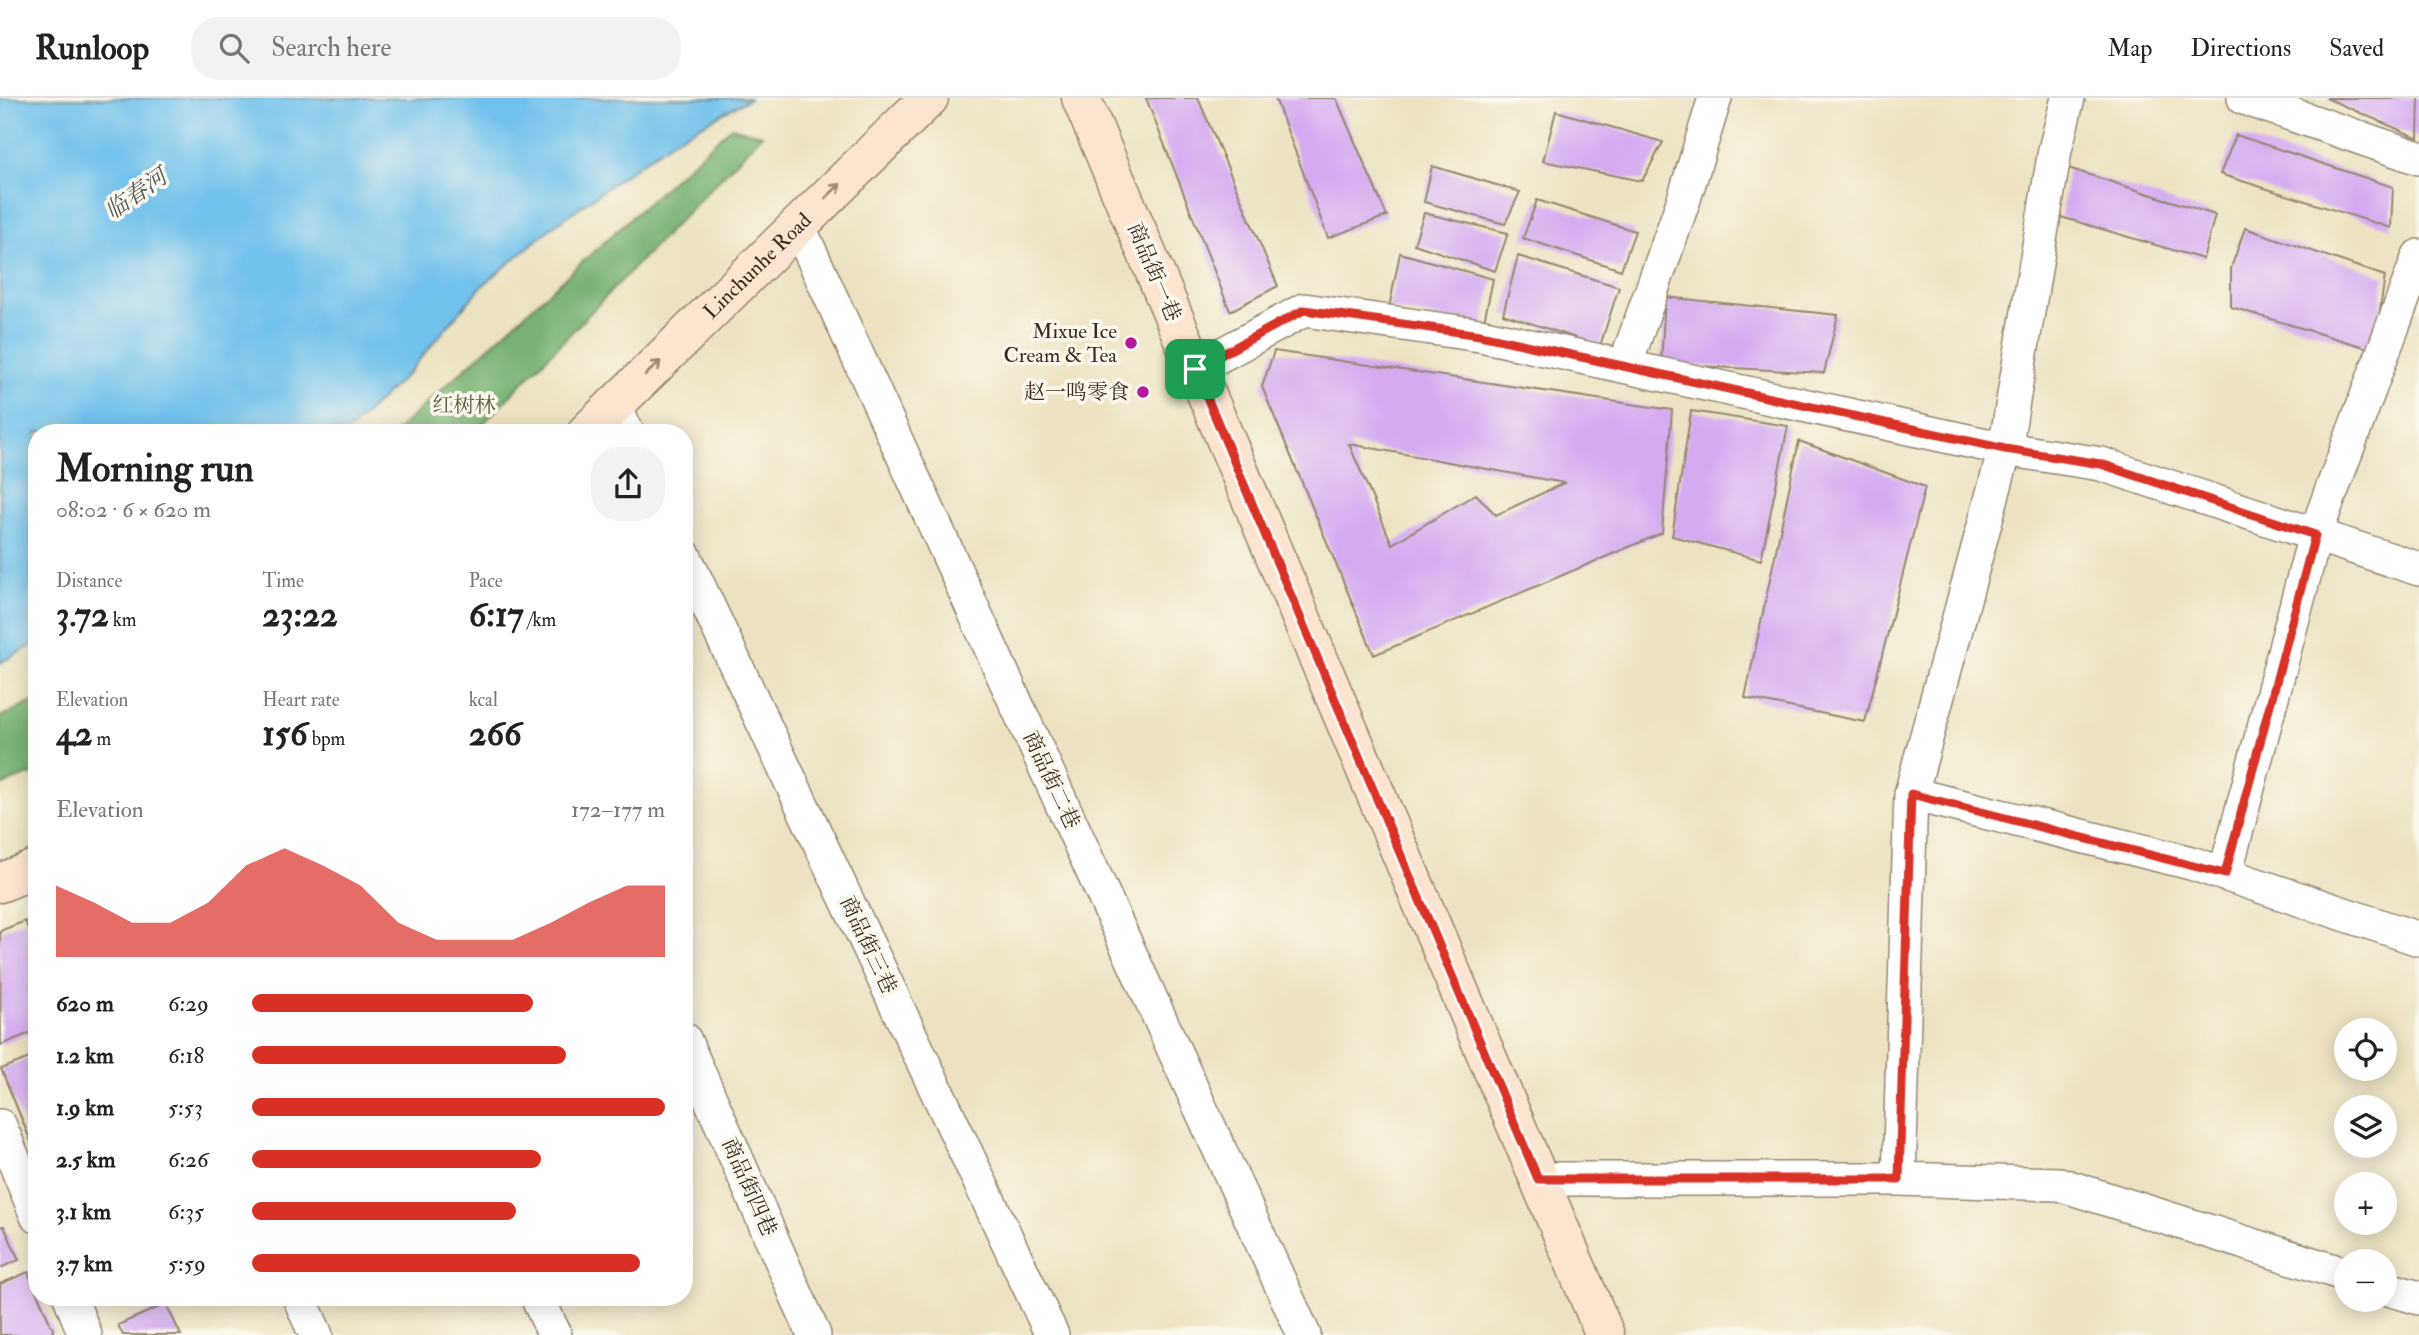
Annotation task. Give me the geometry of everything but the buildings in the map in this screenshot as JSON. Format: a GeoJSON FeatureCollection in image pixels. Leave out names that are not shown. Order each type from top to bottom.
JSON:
{"type":"FeatureCollection","features":[{"type":"Feature","properties":{"kind":"street","name":"Linchunhe Road"},"geometry":{"type":"LineString","coordinates":[[620,419],[797,226],[929,98]]}},
{"type":"Feature","properties":{"kind":"street","name":"商品街一巷"},"geometry":{"type":"LineString","coordinates":[[1081,98],[1605,1335]]}},
{"type":"Feature","properties":{"kind":"street"},"geometry":{"type":"LineString","coordinates":[[1625,366],[1684,199],[1715,98]]}},
{"type":"Feature","properties":{"kind":"street"},"geometry":{"type":"LineString","coordinates":[[1899,1179],[1911,794],[2005,449],[2055,150],[2068,98]]}},
{"type":"Feature","properties":{"kind":"street"},"geometry":{"type":"LineString","coordinates":[[2244,98],[2419,158]]}},
{"type":"Feature","properties":{"kind":"street","name":"商品街二巷"},"geometry":{"type":"LineString","coordinates":[[797,226],[1304,1335]]}},
{"type":"Feature","properties":{"kind":"street"},"geometry":{"type":"LineString","coordinates":[[2225,874],[2315,535],[2419,256]]}},
{"type":"Feature","properties":{"kind":"street"},"geometry":{"type":"LineString","coordinates":[[1195,369],[1304,310],[1480,335],[2005,449],[2101,464],[2419,569]]}},
{"type":"Feature","properties":{"kind":"street","name":"商品街三巷"},"geometry":{"type":"LineString","coordinates":[[693,574],[1052,1335]]}},
{"type":"Feature","properties":{"kind":"street"},"geometry":{"type":"LineString","coordinates":[[1911,794],[2225,874],[2419,939]]}},
{"type":"Feature","properties":{"kind":"street"},"geometry":{"type":"LineString","coordinates":[[0,883],[28,872]]}},
{"type":"Feature","properties":{"kind":"street","name":"商品街四巷"},"geometry":{"type":"LineString","coordinates":[[693,1060],[814,1335]]}},
{"type":"Feature","properties":{"kind":"street"},"geometry":{"type":"LineString","coordinates":[[0,1126],[28,1194]]}},
{"type":"Feature","properties":{"kind":"street"},"geometry":{"type":"LineString","coordinates":[[1538,1179],[1899,1179],[2059,1184],[2334,1271]]}},
{"type":"Feature","properties":{"kind":"street"},"geometry":{"type":"LineString","coordinates":[[2397,1292],[2419,1298]]}},
{"type":"Feature","properties":{"kind":"street"},"geometry":{"type":"LineString","coordinates":[[74,1306],[85,1335]]}},
{"type":"Feature","properties":{"kind":"street"},"geometry":{"type":"LineString","coordinates":[[303,1306],[316,1335]]}},
{"type":"Feature","properties":{"kind":"street"},"geometry":{"type":"LineString","coordinates":[[541,1306],[555,1335]]}},
{"type":"Feature","properties":{"kind":"green space","name":"红树林"},"geometry":{"type":"Polygon","coordinates":[[[731,127],[762,135],[483,424],[404,424],[731,127]]]}},
{"type":"Feature","properties":{"kind":"green space"},"geometry":{"type":"Polygon","coordinates":[[[28,704],[28,775],[0,786],[0,717],[28,704]]]}},
{"type":"Feature","properties":{"kind":"water","name":"临春河"},"geometry":{"type":"Polygon","coordinates":[[[0,98],[751,98],[672,141],[552,227],[481,287],[408,373],[355,424],[28,424],[28,648],[0,663],[0,98]]]}},
{"type":"Feature","properties":{"kind":"place","name":"Mixue Ice Cream & Tea"},"geometry":{"type":"Point","coordinates":[1131,343]}},
{"type":"Feature","properties":{"kind":"place","name":"赵一鸣零食"},"geometry":{"type":"Point","coordinates":[1143,392]}},
{"type":"Feature","properties":{"kind":"route"},"geometry":{"type":"LineString","coordinates":[[1304,310],[1480,335],[2005,449],[2101,464],[2315,535],[2225,874],[2192,863],[1911,794],[1899,1179],[1538,1179],[1195,369],[1304,310]]}}]}
